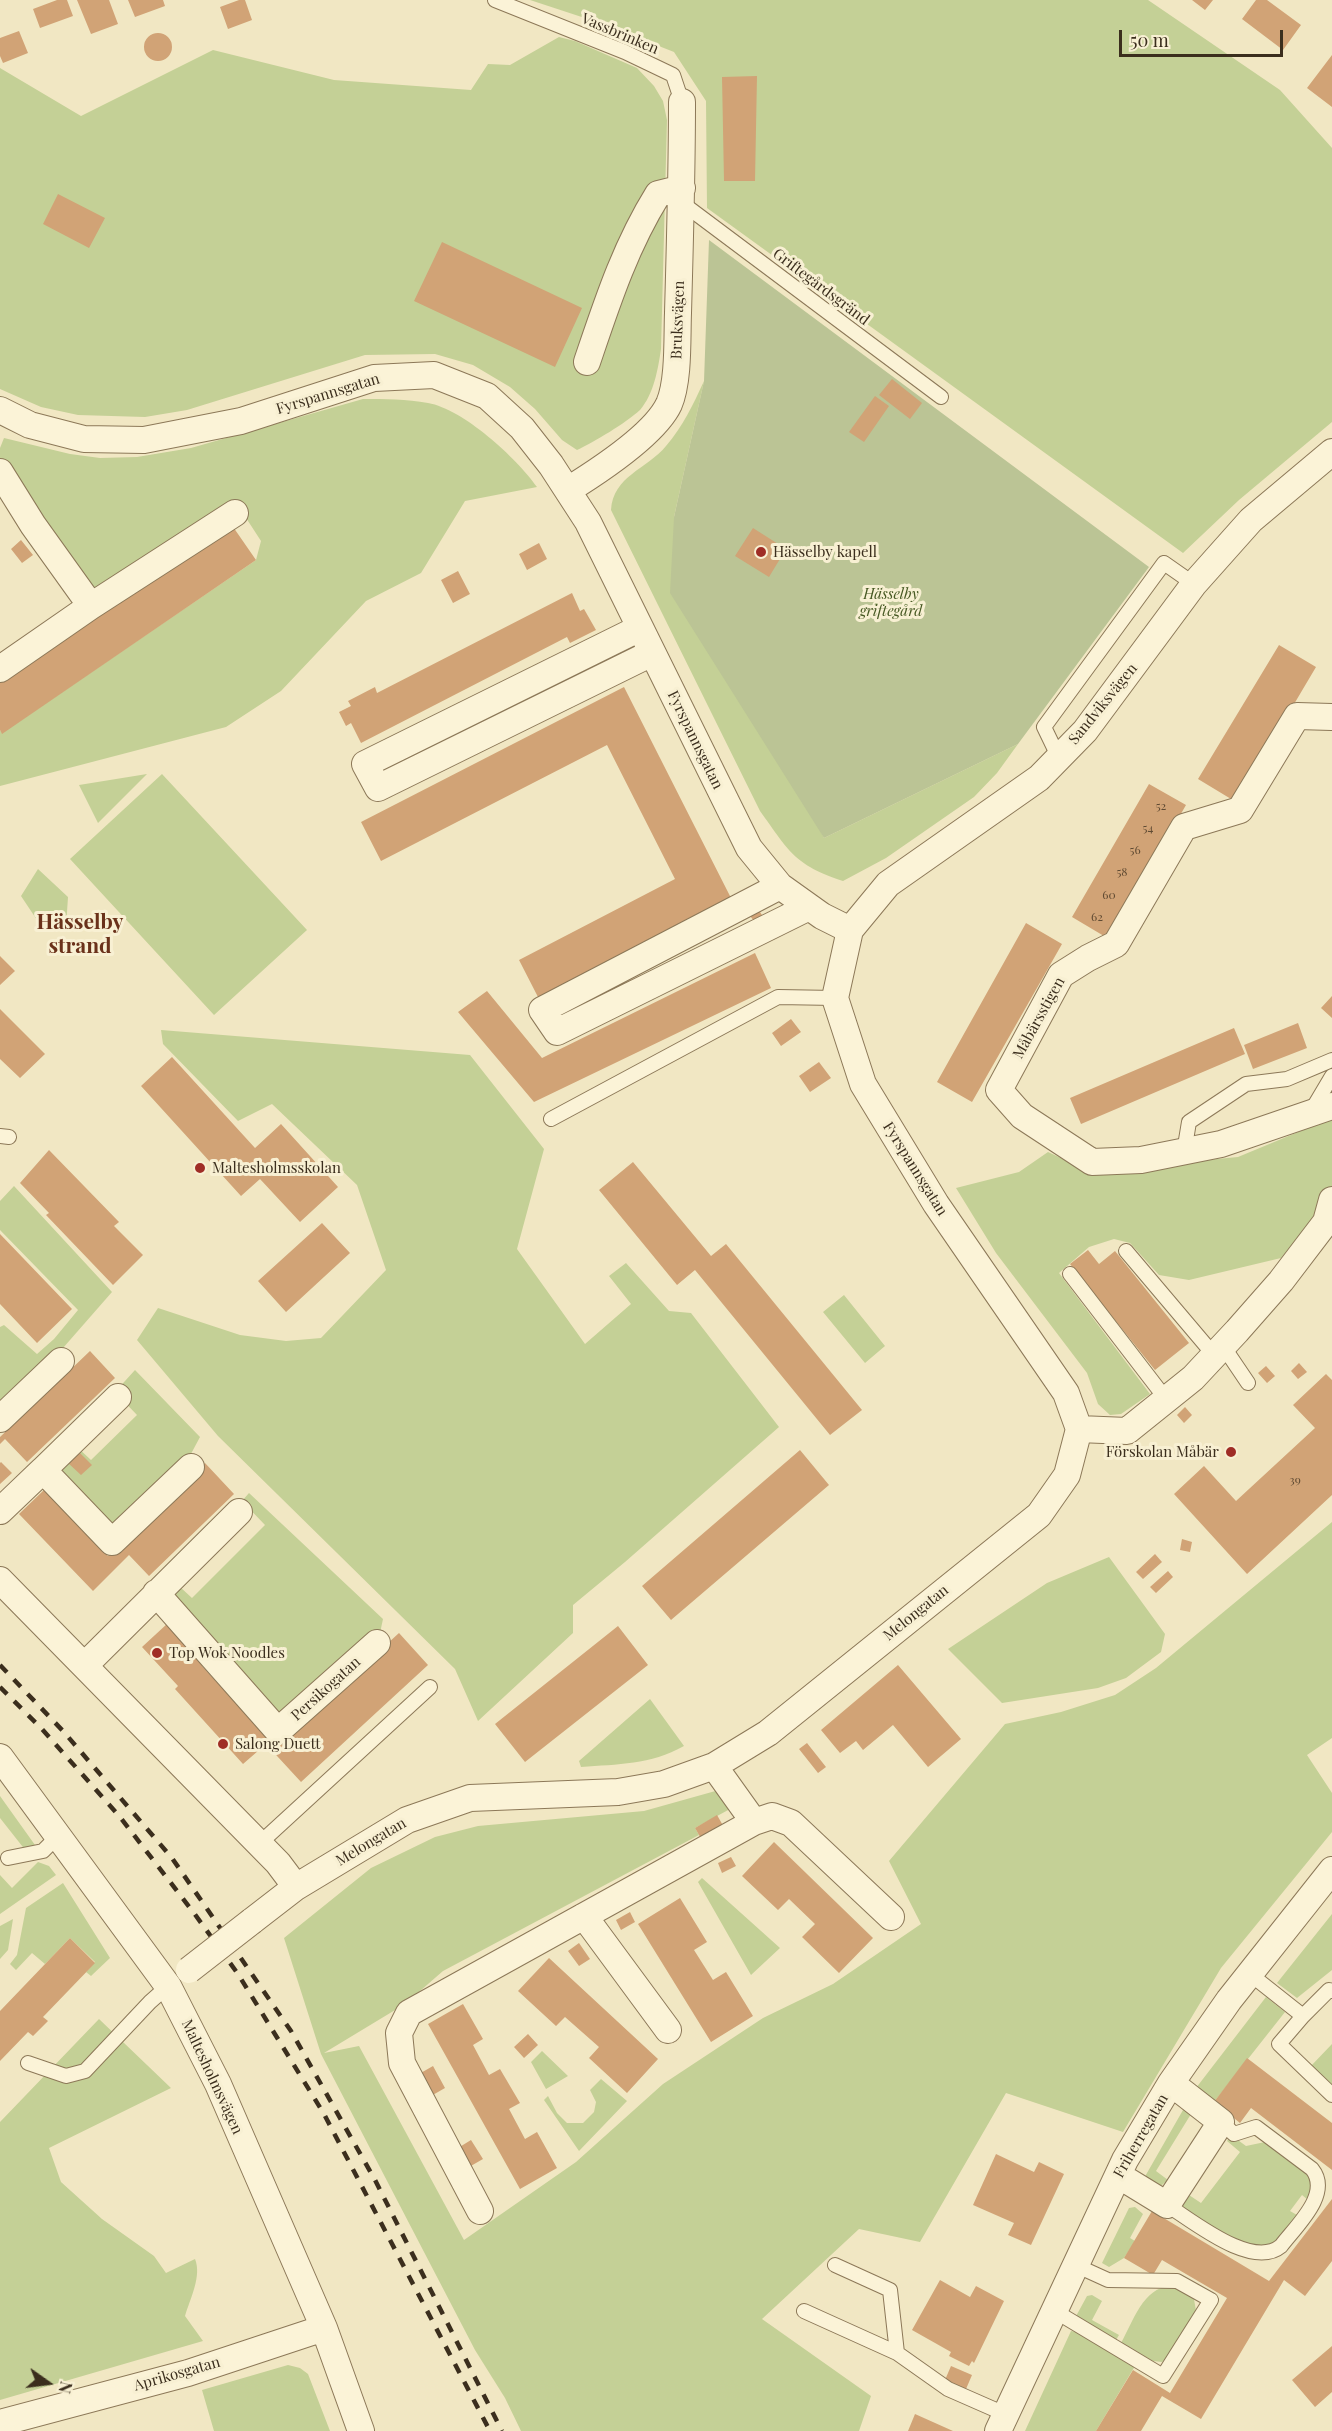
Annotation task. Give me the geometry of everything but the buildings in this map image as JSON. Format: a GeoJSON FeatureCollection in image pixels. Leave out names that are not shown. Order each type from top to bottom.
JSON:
{"type":"FeatureCollection","features":[{"type":"Feature","properties":{"kind":"street","name":"Bruksvägen"},"geometry":{"type":"LineString","coordinates":[[568,490],[598,471],[650,429],[669,404],[676,369],[682,196],[682,102]]}},
{"type":"Feature","properties":{"kind":"street"},"geometry":{"type":"LineString","coordinates":[[587,362],[610,293],[637,228],[658,194],[682,196]]}},
{"type":"Feature","properties":{"kind":"street","name":"Fyrspannsgatan"},"geometry":{"type":"LineString","coordinates":[[0,410],[30,425],[84,439],[144,440],[241,421],[374,378],[434,375],[487,396],[522,428],[568,490],[588,522],[749,848],[780,886],[808,907],[850,930]]}},
{"type":"Feature","properties":{"kind":"street","name":"Sandviksvägen"},"geometry":{"type":"LineString","coordinates":[[850,930],[888,884],[1039,778],[1098,715],[1194,584],[1251,520],[1332,452]]}},
{"type":"Feature","properties":{"kind":"street"},"geometry":{"type":"LineString","coordinates":[[0,472],[33,525],[91,606]]}},
{"type":"Feature","properties":{"kind":"street"},"geometry":{"type":"LineString","coordinates":[[0,669],[91,606],[235,513]]}},
{"type":"Feature","properties":{"kind":"street"},"geometry":{"type":"LineString","coordinates":[[640,628],[365,764],[378,788],[652,653]]}},
{"type":"Feature","properties":{"kind":"street","name":"Måbärsstigen"},"geometry":{"type":"LineString","coordinates":[[1321,1110],[1221,1144],[1142,1160],[1092,1162],[1022,1116],[999,1090],[1061,975],[1116,944],[1184,827],[1240,810],[1297,716],[1332,717]]}},
{"type":"Feature","properties":{"kind":"street"},"geometry":{"type":"LineString","coordinates":[[780,886],[542,1010],[557,1032],[808,907]]}},
{"type":"Feature","properties":{"kind":"street"},"geometry":{"type":"LineString","coordinates":[[835,998],[850,930]]}},
{"type":"Feature","properties":{"kind":"street","name":"Fyrspannsgatan"},"geometry":{"type":"LineString","coordinates":[[835,998],[863,1084],[936,1204],[1066,1393],[1079,1429]]}},
{"type":"Feature","properties":{"kind":"street"},"geometry":{"type":"LineString","coordinates":[[1079,1429],[1127,1431],[1193,1378],[1281,1281],[1326,1222],[1332,1200]]}},
{"type":"Feature","properties":{"kind":"street"},"geometry":{"type":"LineString","coordinates":[[0,1419],[61,1361]]}},
{"type":"Feature","properties":{"kind":"street"},"geometry":{"type":"LineString","coordinates":[[0,1511],[118,1397]]}},
{"type":"Feature","properties":{"kind":"street","name":"Melongatan"},"geometry":{"type":"LineString","coordinates":[[168,1986],[297,1887],[407,1820],[471,1797],[618,1792],[664,1784],[714,1766],[768,1733],[1039,1515],[1067,1475],[1079,1429]]}},
{"type":"Feature","properties":{"kind":"street"},"geometry":{"type":"LineString","coordinates":[[43,1470],[112,1542],[191,1467]]}},
{"type":"Feature","properties":{"kind":"street"},"geometry":{"type":"LineString","coordinates":[[85,1665],[239,1512]]}},
{"type":"Feature","properties":{"kind":"street"},"geometry":{"type":"LineString","coordinates":[[0,1580],[259,1844],[297,1887]]}},
{"type":"Feature","properties":{"kind":"street","name":"Persikogatan"},"geometry":{"type":"LineString","coordinates":[[156,1593],[278,1731],[377,1643]]}},
{"type":"Feature","properties":{"kind":"street"},"geometry":{"type":"LineString","coordinates":[[714,1766],[754,1822]]}},
{"type":"Feature","properties":{"kind":"street","name":"Maltesholmsvägen"},"geometry":{"type":"LineString","coordinates":[[4,1772],[58,1836],[168,1986],[218,2084],[324,2328],[361,2431]]}},
{"type":"Feature","properties":{"kind":"street"},"geometry":{"type":"LineString","coordinates":[[480,2211],[402,2063],[399,2033],[409,2013],[754,1822],[772,1816],[791,1823],[891,1917]]}},
{"type":"Feature","properties":{"kind":"street","name":"Friherregatan"},"geometry":{"type":"LineString","coordinates":[[1002,2423],[1118,2175],[1171,2083],[1229,2000],[1332,1870]]}},
{"type":"Feature","properties":{"kind":"street"},"geometry":{"type":"LineString","coordinates":[[584,1916],[668,2030]]}},
{"type":"Feature","properties":{"kind":"street"},"geometry":{"type":"LineString","coordinates":[[1118,2175],[1167,2205],[1221,2122],[1171,2083]]}},
{"type":"Feature","properties":{"kind":"street","name":"Aprikosgatan"},"geometry":{"type":"LineString","coordinates":[[0,2422],[27,2423],[324,2328]]}},
{"type":"Feature","properties":{"kind":"lane","name":"Vassbrinken"},"geometry":{"type":"LineString","coordinates":[[495,0],[625,52],[673,75],[682,102]]}},
{"type":"Feature","properties":{"kind":"lane","name":"Griftegårdsgränd"},"geometry":{"type":"LineString","coordinates":[[682,196],[941,397]]}},
{"type":"Feature","properties":{"kind":"lane"},"geometry":{"type":"LineString","coordinates":[[1059,758],[1044,727],[1164,563],[1194,584]]}},
{"type":"Feature","properties":{"kind":"lane"},"geometry":{"type":"LineString","coordinates":[[551,1119],[778,997],[835,998]]}},
{"type":"Feature","properties":{"kind":"lane"},"geometry":{"type":"LineString","coordinates":[[1184,1152],[1189,1122],[1246,1084],[1287,1079],[1332,1060]]}},
{"type":"Feature","properties":{"kind":"lane"},"geometry":{"type":"LineString","coordinates":[[1321,1110],[1332,1076]]}},
{"type":"Feature","properties":{"kind":"lane"},"geometry":{"type":"LineString","coordinates":[[1126,1251],[1248,1383]]}},
{"type":"Feature","properties":{"kind":"lane"},"geometry":{"type":"LineString","coordinates":[[1070,1274],[1166,1399]]}},
{"type":"Feature","properties":{"kind":"lane"},"geometry":{"type":"LineString","coordinates":[[259,1844],[430,1687]]}},
{"type":"Feature","properties":{"kind":"lane"},"geometry":{"type":"LineString","coordinates":[[8,1858],[43,1851],[58,1836]]}},
{"type":"Feature","properties":{"kind":"lane"},"geometry":{"type":"LineString","coordinates":[[1250,1974],[1303,2016]]}},
{"type":"Feature","properties":{"kind":"lane"},"geometry":{"type":"LineString","coordinates":[[28,2063],[66,2076],[85,2071],[168,1986]]}},
{"type":"Feature","properties":{"kind":"lane"},"geometry":{"type":"LineString","coordinates":[[1332,1991],[1329,1990],[1279,2044],[1332,2095]]}},
{"type":"Feature","properties":{"kind":"lane"},"geometry":{"type":"LineString","coordinates":[[1167,2205],[1236,2248],[1263,2254],[1281,2246],[1315,2202],[1320,2185],[1317,2174],[1312,2169],[1256,2127],[1234,2134],[1221,2122]]}},
{"type":"Feature","properties":{"kind":"lane"},"geometry":{"type":"LineString","coordinates":[[835,2265],[890,2290],[897,2353]]}},
{"type":"Feature","properties":{"kind":"lane"},"geometry":{"type":"LineString","coordinates":[[1053,2310],[1164,2376],[1211,2300],[1177,2281],[1108,2280],[1075,2265]]}},
{"type":"Feature","properties":{"kind":"lane"},"geometry":{"type":"LineString","coordinates":[[804,2311],[897,2353],[1002,2423]]}},
{"type":"Feature","properties":{"kind":"green space"},"geometry":{"type":"Polygon","coordinates":[[[530,0],[1148,0],[1280,90],[1332,148],[1332,422],[1239,500],[1183,553],[707,208],[706,101],[674,52],[603,24],[530,0]]]}},
{"type":"Feature","properties":{"kind":"green space"},"geometry":{"type":"Polygon","coordinates":[[[559,37],[575,41],[637,68],[654,86],[663,101],[667,120],[661,349],[655,381],[645,404],[610,432],[577,450],[562,440],[535,409],[510,387],[473,365],[435,354],[365,355],[187,410],[145,417],[78,415],[41,407],[0,389],[0,68],[81,116],[213,50],[334,80],[471,90],[488,64],[510,65],[559,37]]]}},
{"type":"Feature","properties":{"kind":"green space","name":"Hässelby griftegård"},"geometry":{"type":"Polygon","coordinates":[[[709,240],[1149,567],[1018,744],[824,838],[670,593],[674,517],[704,381],[709,240]]]}},
{"type":"Feature","properties":{"kind":"green space"},"geometry":{"type":"Polygon","coordinates":[[[704,381],[674,517],[824,838],[1018,744],[997,773],[974,797],[886,858],[843,881],[813,869],[794,855],[760,811],[611,510],[613,498],[624,481],[658,454],[672,438],[687,415],[704,381]]]}},
{"type":"Feature","properties":{"kind":"green space"},"geometry":{"type":"Polygon","coordinates":[[[363,399],[420,402],[442,407],[488,436],[516,462],[537,487],[465,501],[421,573],[366,601],[281,691],[226,727],[0,786],[0,730],[2,733],[256,560],[261,541],[237,504],[95,593],[0,462],[0,448],[4,438],[70,454],[100,458],[137,457],[191,448],[363,399]]]}},
{"type":"Feature","properties":{"kind":"green space"},"geometry":{"type":"Polygon","coordinates":[[[147,774],[98,823],[79,785],[147,774]]]}},
{"type":"Feature","properties":{"kind":"green space"},"geometry":{"type":"Polygon","coordinates":[[[162,774],[307,930],[214,1015],[70,859],[162,774]]]}},
{"type":"Feature","properties":{"kind":"green space"},"geometry":{"type":"Polygon","coordinates":[[[38,869],[68,897],[66,927],[41,926],[21,896],[38,869]]]}},
{"type":"Feature","properties":{"kind":"green space"},"geometry":{"type":"Polygon","coordinates":[[[161,1030],[470,1055],[544,1149],[517,1249],[585,1344],[631,1304],[609,1276],[626,1263],[669,1311],[691,1313],[779,1427],[573,1605],[573,1633],[478,1721],[455,1669],[218,1436],[137,1340],[158,1308],[240,1335],[286,1341],[321,1338],[386,1270],[357,1185],[272,1104],[238,1121],[163,1044],[161,1030]]]}},
{"type":"Feature","properties":{"kind":"green space"},"geometry":{"type":"Polygon","coordinates":[[[1332,1118],[1332,1195],[1281,1258],[1189,1280],[1159,1275],[1130,1243],[1114,1239],[1089,1247],[1059,1273],[1150,1394],[1121,1414],[1110,1415],[1098,1404],[1087,1373],[996,1253],[956,1188],[1019,1172],[1048,1152],[1089,1171],[1238,1157],[1332,1118]]]}},
{"type":"Feature","properties":{"kind":"green space"},"geometry":{"type":"Polygon","coordinates":[[[14,1186],[112,1292],[63,1348],[9,1402],[0,1406],[0,1327],[4,1325],[37,1354],[54,1339],[78,1310],[0,1230],[0,1201],[14,1186]]]}},
{"type":"Feature","properties":{"kind":"green space"},"geometry":{"type":"Polygon","coordinates":[[[844,1295],[885,1346],[865,1363],[823,1312],[844,1295]]]}},
{"type":"Feature","properties":{"kind":"green space"},"geometry":{"type":"Polygon","coordinates":[[[135,1370],[200,1437],[185,1465],[113,1524],[100,1519],[58,1475],[59,1462],[76,1446],[91,1460],[137,1415],[115,1392],[135,1370]]]}},
{"type":"Feature","properties":{"kind":"green space"},"geometry":{"type":"Polygon","coordinates":[[[249,1493],[383,1619],[380,1633],[282,1714],[268,1709],[168,1597],[179,1586],[192,1598],[265,1525],[242,1501],[249,1493]]]}},
{"type":"Feature","properties":{"kind":"green space"},"geometry":{"type":"Polygon","coordinates":[[[1332,1522],[1332,1738],[1307,1755],[1332,1793],[1332,1832],[1221,1968],[1123,2132],[1006,2093],[920,2242],[859,2229],[762,2319],[871,2396],[859,2431],[521,2431],[505,2398],[475,2350],[321,2054],[284,1938],[371,1868],[435,1837],[478,1826],[644,1811],[719,1790],[730,1809],[695,1828],[699,1835],[443,1971],[405,2004],[324,2053],[359,2046],[464,2240],[576,2162],[663,2084],[763,2018],[833,1984],[921,1924],[889,1861],[1005,1724],[1061,1712],[1115,1695],[1156,1668],[1332,1522]]]}},
{"type":"Feature","properties":{"kind":"green space"},"geometry":{"type":"Polygon","coordinates":[[[1109,1557],[1165,1634],[1161,1652],[1126,1678],[1098,1688],[1002,1703],[948,1649],[1047,1583],[1109,1557]]]}},
{"type":"Feature","properties":{"kind":"green space"},"geometry":{"type":"Polygon","coordinates":[[[650,1699],[684,1746],[646,1760],[581,1767],[579,1761],[650,1699]]]}},
{"type":"Feature","properties":{"kind":"green space"},"geometry":{"type":"Polygon","coordinates":[[[0,1796],[35,1845],[26,1851],[0,1818],[0,1796]]]}},
{"type":"Feature","properties":{"kind":"green space"},"geometry":{"type":"Polygon","coordinates":[[[38,1862],[49,1866],[56,1875],[0,1914],[0,1875],[12,1888],[38,1862]]]}},
{"type":"Feature","properties":{"kind":"green space"},"geometry":{"type":"Polygon","coordinates":[[[702,1878],[780,1948],[751,1975],[698,1882],[702,1878]]]}},
{"type":"Feature","properties":{"kind":"green space"},"geometry":{"type":"Polygon","coordinates":[[[63,1883],[110,1958],[91,1976],[86,1972],[95,1962],[70,1938],[45,1964],[32,1953],[16,1970],[10,1964],[17,1955],[26,1908],[63,1883]]]}},
{"type":"Feature","properties":{"kind":"green space"},"geometry":{"type":"Polygon","coordinates":[[[1332,1914],[1332,1970],[1297,1998],[1277,1983],[1332,1914]]]}},
{"type":"Feature","properties":{"kind":"green space"},"geometry":{"type":"Polygon","coordinates":[[[13,1919],[8,1950],[0,1959],[0,1926],[13,1919]]]}},
{"type":"Feature","properties":{"kind":"green space"},"geometry":{"type":"Polygon","coordinates":[[[1266,1997],[1285,2012],[1214,2102],[1196,2088],[1266,1997]]]}},
{"type":"Feature","properties":{"kind":"green space"},"geometry":{"type":"Polygon","coordinates":[[[99,2019],[171,2088],[49,2148],[61,2182],[102,2219],[154,2256],[166,2273],[195,2259],[196,2280],[185,2316],[203,2341],[0,2400],[0,2122],[99,2019]]]}},
{"type":"Feature","properties":{"kind":"green space"},"geometry":{"type":"Polygon","coordinates":[[[1332,2044],[1332,2088],[1310,2067],[1332,2044]]]}},
{"type":"Feature","properties":{"kind":"green space"},"geometry":{"type":"Polygon","coordinates":[[[542,2051],[568,2076],[546,2089],[531,2062],[542,2051]]]}},
{"type":"Feature","properties":{"kind":"green space"},"geometry":{"type":"Polygon","coordinates":[[[601,2079],[627,2101],[579,2151],[544,2100],[548,2096],[557,2113],[567,2123],[583,2123],[594,2112],[596,2102],[590,2090],[601,2079]]]}},
{"type":"Feature","properties":{"kind":"green space"},"geometry":{"type":"Polygon","coordinates":[[[1187,2103],[1191,2114],[1156,2171],[1168,2180],[1157,2189],[1143,2180],[1187,2103]]]}},
{"type":"Feature","properties":{"kind":"green space"},"geometry":{"type":"Polygon","coordinates":[[[1231,2135],[1246,2146],[1265,2142],[1306,2173],[1312,2182],[1308,2200],[1302,2195],[1290,2211],[1297,2215],[1272,2244],[1249,2245],[1237,2240],[1211,2226],[1179,2204],[1186,2193],[1201,2203],[1240,2152],[1227,2141],[1231,2135]]]}},
{"type":"Feature","properties":{"kind":"green space"},"geometry":{"type":"Polygon","coordinates":[[[1135,2207],[1143,2214],[1130,2238],[1135,2241],[1124,2258],[1109,2267],[1102,2263],[1129,2208],[1135,2207]]]}},
{"type":"Feature","properties":{"kind":"green space"},"geometry":{"type":"Polygon","coordinates":[[[1171,2286],[1194,2299],[1196,2311],[1171,2356],[1162,2362],[1153,2361],[1121,2343],[1146,2299],[1153,2292],[1171,2286]]]}},
{"type":"Feature","properties":{"kind":"green space"},"geometry":{"type":"Polygon","coordinates":[[[1092,2295],[1102,2301],[1092,2320],[1119,2335],[1116,2340],[1075,2318],[1087,2296],[1092,2295]]]}},
{"type":"Feature","properties":{"kind":"green space"},"geometry":{"type":"Polygon","coordinates":[[[1071,2331],[1077,2332],[1135,2366],[1096,2431],[1025,2431],[1071,2331]]]}},
{"type":"Feature","properties":{"kind":"green space"},"geometry":{"type":"Polygon","coordinates":[[[288,2365],[300,2368],[308,2374],[330,2431],[214,2431],[202,2390],[288,2365]]]}},
{"type":"Feature","properties":{"kind":"railway"},"geometry":{"type":"LineString","coordinates":[[0,1665],[63,1731],[172,1858],[291,2031],[375,2180],[502,2431]]}},
{"type":"Feature","properties":{"kind":"railway"},"geometry":{"type":"LineString","coordinates":[[0,1687],[42,1729],[120,1817],[238,1974],[324,2114],[490,2431]]}},
{"type":"Feature","properties":{"kind":"place","name":"Hässelby kapell"},"geometry":{"type":"Point","coordinates":[761,552]}},
{"type":"Feature","properties":{"kind":"place","name":"Maltesholmsskolan"},"geometry":{"type":"Point","coordinates":[200,1168]}},
{"type":"Feature","properties":{"kind":"place","name":"Förskolan Måbär"},"geometry":{"type":"Point","coordinates":[1231,1452]}},
{"type":"Feature","properties":{"kind":"place","name":"Top Wok Noodles"},"geometry":{"type":"Point","coordinates":[157,1653]}},
{"type":"Feature","properties":{"kind":"place","name":"Salong Duett"},"geometry":{"type":"Point","coordinates":[223,1744]}},
{"type":"Feature","properties":{"kind":"district","name":"Hässelby strand"},"geometry":{"type":"Point","coordinates":[80,934]}}]}
